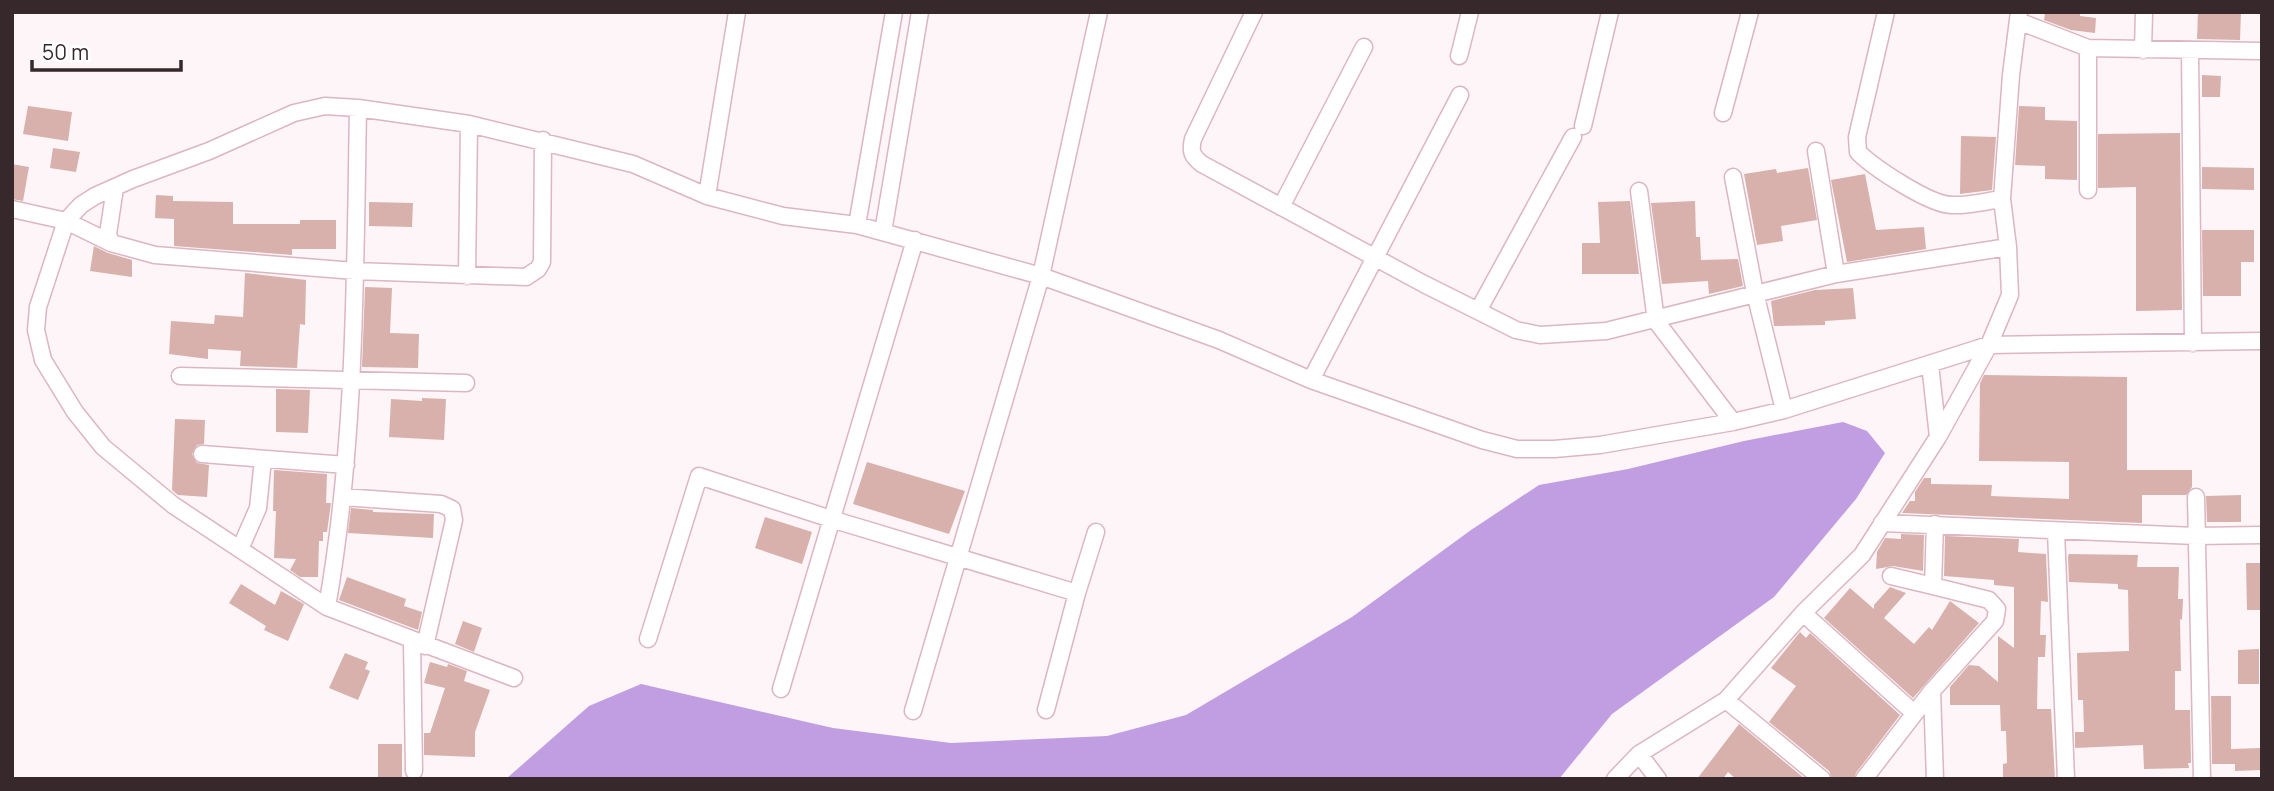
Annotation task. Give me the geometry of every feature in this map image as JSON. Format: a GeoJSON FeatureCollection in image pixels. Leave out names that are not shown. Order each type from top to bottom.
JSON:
{"type":"FeatureCollection","features":[{"type":"Feature","properties":{"kind":"street"},"geometry":{"type":"LineString","coordinates":[[707,196],[737,12]]}},
{"type":"Feature","properties":{"kind":"street"},"geometry":{"type":"LineString","coordinates":[[857,225],[894,12]]}},
{"type":"Feature","properties":{"kind":"street"},"geometry":{"type":"LineString","coordinates":[[883,232],[920,12]]}},
{"type":"Feature","properties":{"kind":"street"},"geometry":{"type":"LineString","coordinates":[[913,711],[1041,276],[1099,12]]}},
{"type":"Feature","properties":{"kind":"street"},"geometry":{"type":"LineString","coordinates":[[1254,12],[1190,149],[1193,157],[1376,258],[1516,330],[1539,335],[1606,331],[1656,321],[1836,274],[2008,247]]}},
{"type":"Feature","properties":{"kind":"street"},"geometry":{"type":"LineString","coordinates":[[1460,55],[1470,12]]}},
{"type":"Feature","properties":{"kind":"street"},"geometry":{"type":"LineString","coordinates":[[1478,312],[1578,131],[1610,12]]}},
{"type":"Feature","properties":{"kind":"street"},"geometry":{"type":"LineString","coordinates":[[1723,113],[1750,12]]}},
{"type":"Feature","properties":{"kind":"street"},"geometry":{"type":"LineString","coordinates":[[1886,12],[1857,137],[1858,152],[1867,162],[1941,204],[2001,199]]}},
{"type":"Feature","properties":{"kind":"street"},"geometry":{"type":"LineString","coordinates":[[2143,50],[2144,12]]}},
{"type":"Feature","properties":{"kind":"street"},"geometry":{"type":"LineString","coordinates":[[1615,779],[1639,754],[1726,700],[1803,613],[1862,555],[1938,437],[1989,345],[2010,295],[2008,247],[2001,199],[2018,17],[2088,48],[2262,51]]}},
{"type":"Feature","properties":{"kind":"street"},"geometry":{"type":"LineString","coordinates":[[1281,207],[1364,47]]}},
{"type":"Feature","properties":{"kind":"street"},"geometry":{"type":"LineString","coordinates":[[2088,48],[2088,190]]}},
{"type":"Feature","properties":{"kind":"street"},"geometry":{"type":"LineString","coordinates":[[2190,51],[2193,343]]}},
{"type":"Feature","properties":{"kind":"street"},"geometry":{"type":"LineString","coordinates":[[1311,380],[1460,95]]}},
{"type":"Feature","properties":{"kind":"street"},"geometry":{"type":"LineString","coordinates":[[514,678],[327,607],[173,505],[103,447],[75,412],[43,360],[36,330],[38,307],[66,221],[81,205],[115,188],[209,151],[294,113],[325,106],[358,108],[469,124],[633,163],[707,196],[783,216],[857,225],[1041,276],[1219,340],[1311,380],[1482,440],[1517,449],[1600,445],[1732,422],[1784,410],[1989,345],[2262,341]]}},
{"type":"Feature","properties":{"kind":"street"},"geometry":{"type":"LineString","coordinates":[[327,607],[346,465],[355,271],[358,108]]}},
{"type":"Feature","properties":{"kind":"street"},"geometry":{"type":"LineString","coordinates":[[467,276],[469,124]]}},
{"type":"Feature","properties":{"kind":"street"},"geometry":{"type":"LineString","coordinates":[[12,209],[66,221],[111,243],[155,255],[355,271],[526,277],[538,269],[542,262],[543,140]]}},
{"type":"Feature","properties":{"kind":"street"},"geometry":{"type":"LineString","coordinates":[[1816,151],[1836,274]]}},
{"type":"Feature","properties":{"kind":"street"},"geometry":{"type":"LineString","coordinates":[[1733,177],[1755,293],[1784,410]]}},
{"type":"Feature","properties":{"kind":"street"},"geometry":{"type":"LineString","coordinates":[[111,243],[108,234],[115,188]]}},
{"type":"Feature","properties":{"kind":"street"},"geometry":{"type":"LineString","coordinates":[[1639,191],[1656,321],[1732,422]]}},
{"type":"Feature","properties":{"kind":"street"},"geometry":{"type":"LineString","coordinates":[[781,689],[915,240]]}},
{"type":"Feature","properties":{"kind":"street"},"geometry":{"type":"LineString","coordinates":[[1930,363],[1938,437]]}},
{"type":"Feature","properties":{"kind":"street"},"geometry":{"type":"LineString","coordinates":[[180,376],[466,383]]}},
{"type":"Feature","properties":{"kind":"street"},"geometry":{"type":"LineString","coordinates":[[202,454],[346,465]]}},
{"type":"Feature","properties":{"kind":"street"},"geometry":{"type":"LineString","coordinates":[[240,550],[258,508],[263,459]]}},
{"type":"Feature","properties":{"kind":"street"},"geometry":{"type":"LineString","coordinates":[[648,639],[699,476],[1077,593]]}},
{"type":"Feature","properties":{"kind":"street"},"geometry":{"type":"LineString","coordinates":[[343,497],[441,504],[452,509],[454,520],[419,643],[414,771]]}},
{"type":"Feature","properties":{"kind":"street"},"geometry":{"type":"LineString","coordinates":[[2196,497],[2202,779]]}},
{"type":"Feature","properties":{"kind":"street"},"geometry":{"type":"LineString","coordinates":[[1882,523],[2196,536],[2262,535]]}},
{"type":"Feature","properties":{"kind":"street"},"geometry":{"type":"LineString","coordinates":[[1933,586],[1935,524]]}},
{"type":"Feature","properties":{"kind":"street"},"geometry":{"type":"LineString","coordinates":[[2056,531],[2066,779]]}},
{"type":"Feature","properties":{"kind":"street"},"geometry":{"type":"LineString","coordinates":[[1046,710],[1096,532]]}},
{"type":"Feature","properties":{"kind":"street"},"geometry":{"type":"LineString","coordinates":[[1864,779],[1932,691],[1995,621],[1997,609],[1989,600],[1891,576]]}},
{"type":"Feature","properties":{"kind":"street"},"geometry":{"type":"LineString","coordinates":[[1803,613],[1914,713]]}},
{"type":"Feature","properties":{"kind":"street"},"geometry":{"type":"LineString","coordinates":[[1932,691],[1935,779]]}},
{"type":"Feature","properties":{"kind":"street"},"geometry":{"type":"LineString","coordinates":[[1726,700],[1822,779]]}},
{"type":"Feature","properties":{"kind":"street"},"geometry":{"type":"LineString","coordinates":[[1639,754],[1658,779]]}},
{"type":"Feature","properties":{"kind":"shaded area"},"geometry":{"type":"Polygon","coordinates":[[[1843,422],[1867,431],[1885,453],[1856,499],[1774,597],[1612,714],[1559,779],[506,779],[589,706],[641,684],[833,728],[951,743],[1107,736],[1186,715],[1352,617],[1471,530],[1539,485],[1628,469],[1744,441],[1843,422]]]}},
{"type":"Feature","properties":{"kind":"building"},"geometry":{"type":"Polygon","coordinates":[[[2080,12],[2080,16],[2096,18],[2095,33],[2071,30],[2044,20],[2045,13],[2080,12]]]}},
{"type":"Feature","properties":{"kind":"building"},"geometry":{"type":"Polygon","coordinates":[[[2198,12],[2241,12],[2240,40],[2197,39],[2198,12]]]}},
{"type":"Feature","properties":{"kind":"building"},"geometry":{"type":"Polygon","coordinates":[[[2202,75],[2221,76],[2220,97],[2202,97],[2202,75]]]}},
{"type":"Feature","properties":{"kind":"building"},"geometry":{"type":"Polygon","coordinates":[[[28,106],[72,112],[68,141],[23,134],[28,106]]]}},
{"type":"Feature","properties":{"kind":"building"},"geometry":{"type":"Polygon","coordinates":[[[2019,106],[2045,107],[2045,120],[2077,121],[2077,180],[2045,179],[2045,166],[2015,165],[2019,106]]]}},
{"type":"Feature","properties":{"kind":"building"},"geometry":{"type":"Polygon","coordinates":[[[2180,133],[2182,310],[2136,311],[2136,187],[2098,188],[2098,134],[2180,133]]]}},
{"type":"Feature","properties":{"kind":"building"},"geometry":{"type":"Polygon","coordinates":[[[1961,136],[1996,137],[1992,190],[1960,194],[1961,136]]]}},
{"type":"Feature","properties":{"kind":"building"},"geometry":{"type":"Polygon","coordinates":[[[53,148],[80,152],[76,172],[50,168],[53,148]]]}},
{"type":"Feature","properties":{"kind":"building"},"geometry":{"type":"Polygon","coordinates":[[[12,164],[29,167],[23,201],[12,199],[12,164]]]}},
{"type":"Feature","properties":{"kind":"building"},"geometry":{"type":"Polygon","coordinates":[[[2202,167],[2254,168],[2254,190],[2202,189],[2202,167]]]}},
{"type":"Feature","properties":{"kind":"building"},"geometry":{"type":"Polygon","coordinates":[[[1808,168],[1817,220],[1781,226],[1783,241],[1757,245],[1744,174],[1808,168]]]}},
{"type":"Feature","properties":{"kind":"building"},"geometry":{"type":"Polygon","coordinates":[[[1865,174],[1876,230],[1924,227],[1926,249],[1847,262],[1831,180],[1865,174]]]}},
{"type":"Feature","properties":{"kind":"building"},"geometry":{"type":"Polygon","coordinates":[[[156,195],[173,196],[173,201],[233,202],[233,224],[300,224],[300,220],[336,220],[336,249],[292,249],[292,255],[174,246],[174,219],[155,218],[156,195]]]}},
{"type":"Feature","properties":{"kind":"building"},"geometry":{"type":"Polygon","coordinates":[[[1630,201],[1639,274],[1582,274],[1582,243],[1600,243],[1598,202],[1630,201]]]}},
{"type":"Feature","properties":{"kind":"building"},"geometry":{"type":"Polygon","coordinates":[[[1695,201],[1696,237],[1700,237],[1701,260],[1738,259],[1743,286],[1709,294],[1708,281],[1662,284],[1651,203],[1695,201]]]}},
{"type":"Feature","properties":{"kind":"building"},"geometry":{"type":"Polygon","coordinates":[[[369,202],[413,203],[412,227],[369,226],[369,202]]]}},
{"type":"Feature","properties":{"kind":"building"},"geometry":{"type":"Polygon","coordinates":[[[2202,230],[2254,230],[2254,262],[2241,262],[2241,296],[2203,296],[2202,230]]]}},
{"type":"Feature","properties":{"kind":"building"},"geometry":{"type":"Polygon","coordinates":[[[94,246],[132,260],[132,277],[90,271],[94,246]]]}},
{"type":"Feature","properties":{"kind":"building"},"geometry":{"type":"Polygon","coordinates":[[[245,273],[306,280],[305,325],[300,324],[297,368],[240,366],[241,351],[208,349],[208,359],[169,354],[171,321],[214,324],[215,315],[243,317],[245,273]]]}},
{"type":"Feature","properties":{"kind":"building"},"geometry":{"type":"Polygon","coordinates":[[[365,287],[392,288],[390,333],[419,334],[418,368],[362,367],[365,287]]]}},
{"type":"Feature","properties":{"kind":"building"},"geometry":{"type":"Polygon","coordinates":[[[1853,288],[1856,319],[1825,321],[1825,325],[1774,326],[1771,301],[1815,290],[1853,288]]]}},
{"type":"Feature","properties":{"kind":"building"},"geometry":{"type":"Polygon","coordinates":[[[1984,375],[2127,377],[2127,470],[2192,470],[2192,487],[2186,495],[2142,495],[2142,523],[1902,513],[1910,501],[1915,501],[1915,492],[1924,478],[1931,478],[1931,484],[1992,485],[1991,496],[2069,499],[2069,462],[1979,461],[1980,383],[1984,375]]]}},
{"type":"Feature","properties":{"kind":"building"},"geometry":{"type":"Polygon","coordinates":[[[276,389],[310,390],[308,433],[276,432],[276,389]]]}},
{"type":"Feature","properties":{"kind":"building"},"geometry":{"type":"Polygon","coordinates":[[[422,398],[446,399],[444,440],[389,437],[391,399],[422,401],[422,398]]]}},
{"type":"Feature","properties":{"kind":"building"},"geometry":{"type":"Polygon","coordinates":[[[175,419],[205,420],[204,444],[197,445],[192,454],[197,463],[209,465],[207,497],[178,495],[172,490],[175,419]]]}},
{"type":"Feature","properties":{"kind":"building"},"geometry":{"type":"Polygon","coordinates":[[[867,462],[965,491],[949,534],[853,504],[867,462]]]}},
{"type":"Feature","properties":{"kind":"building"},"geometry":{"type":"Polygon","coordinates":[[[274,470],[327,474],[326,503],[331,503],[327,532],[323,532],[323,541],[319,541],[318,577],[300,577],[290,570],[296,559],[274,558],[274,470]]]}},
{"type":"Feature","properties":{"kind":"building"},"geometry":{"type":"Polygon","coordinates":[[[2241,495],[2241,522],[2207,522],[2206,496],[2241,495]]]}},
{"type":"Feature","properties":{"kind":"building"},"geometry":{"type":"Polygon","coordinates":[[[351,508],[373,512],[434,514],[433,538],[348,533],[351,508]]]}},
{"type":"Feature","properties":{"kind":"building"},"geometry":{"type":"Polygon","coordinates":[[[765,517],[812,532],[802,564],[755,548],[765,517]]]}},
{"type":"Feature","properties":{"kind":"building"},"geometry":{"type":"Polygon","coordinates":[[[1901,534],[1924,535],[1923,571],[1893,566],[1876,569],[1877,552],[1885,538],[1901,539],[1901,534]]]}},
{"type":"Feature","properties":{"kind":"building"},"geometry":{"type":"Polygon","coordinates":[[[1945,536],[2019,539],[2018,552],[2046,554],[2048,602],[2041,601],[2040,635],[2046,635],[2045,657],[2038,657],[2037,709],[2051,709],[2055,779],[2003,779],[2003,764],[2007,763],[2006,731],[2001,731],[2000,705],[1950,705],[1950,687],[1969,665],[1979,666],[1998,682],[1998,636],[2014,648],[2014,587],[1994,585],[1994,580],[1944,576],[1945,536]]]}},
{"type":"Feature","properties":{"kind":"building"},"geometry":{"type":"Polygon","coordinates":[[[2069,554],[2138,555],[2137,567],[2179,567],[2178,599],[2183,599],[2182,620],[2180,619],[2181,671],[2175,671],[2175,710],[2190,710],[2189,768],[2144,769],[2143,745],[2075,748],[2075,732],[2084,732],[2083,700],[2078,700],[2077,653],[2129,651],[2128,590],[2118,589],[2118,584],[2069,582],[2069,554]]]}},
{"type":"Feature","properties":{"kind":"building"},"geometry":{"type":"Polygon","coordinates":[[[2246,563],[2262,563],[2262,610],[2247,610],[2246,563]]]}},
{"type":"Feature","properties":{"kind":"building"},"geometry":{"type":"Polygon","coordinates":[[[347,577],[406,599],[404,606],[422,612],[418,630],[339,600],[347,577]]]}},
{"type":"Feature","properties":{"kind":"building"},"geometry":{"type":"Polygon","coordinates":[[[241,584],[275,605],[281,591],[304,604],[288,641],[264,630],[266,626],[229,603],[241,584]]]}},
{"type":"Feature","properties":{"kind":"building"},"geometry":{"type":"Polygon","coordinates":[[[1890,587],[1906,593],[1884,618],[1914,644],[1929,627],[1932,630],[1950,601],[1979,623],[1913,698],[1824,618],[1850,588],[1874,609],[1874,605],[1890,587]]]}},
{"type":"Feature","properties":{"kind":"building"},"geometry":{"type":"Polygon","coordinates":[[[463,621],[482,628],[474,652],[455,644],[463,621]]]}},
{"type":"Feature","properties":{"kind":"building"},"geometry":{"type":"Polygon","coordinates":[[[1800,632],[1806,638],[1810,633],[1900,715],[1854,779],[1832,779],[1829,771],[1769,722],[1796,686],[1771,668],[1800,632]]]}},
{"type":"Feature","properties":{"kind":"building"},"geometry":{"type":"Polygon","coordinates":[[[2259,649],[2259,684],[2238,684],[2238,650],[2259,649]]]}},
{"type":"Feature","properties":{"kind":"building"},"geometry":{"type":"Polygon","coordinates":[[[345,653],[368,662],[365,669],[370,671],[358,700],[329,688],[345,653]]]}},
{"type":"Feature","properties":{"kind":"building"},"geometry":{"type":"Polygon","coordinates":[[[430,662],[447,667],[448,664],[467,671],[464,681],[490,690],[475,732],[475,757],[424,755],[424,733],[430,733],[445,688],[424,683],[430,662]]]}},
{"type":"Feature","properties":{"kind":"building"},"geometry":{"type":"Polygon","coordinates":[[[2211,696],[2231,696],[2231,749],[2262,748],[2262,770],[2235,771],[2235,764],[2212,764],[2211,696]]]}},
{"type":"Feature","properties":{"kind":"building"},"geometry":{"type":"Polygon","coordinates":[[[1739,724],[1805,779],[1736,779],[1728,772],[1723,779],[1697,779],[1739,724]]]}},
{"type":"Feature","properties":{"kind":"building"},"geometry":{"type":"Polygon","coordinates":[[[378,744],[402,744],[402,779],[378,779],[378,744]]]}}]}
